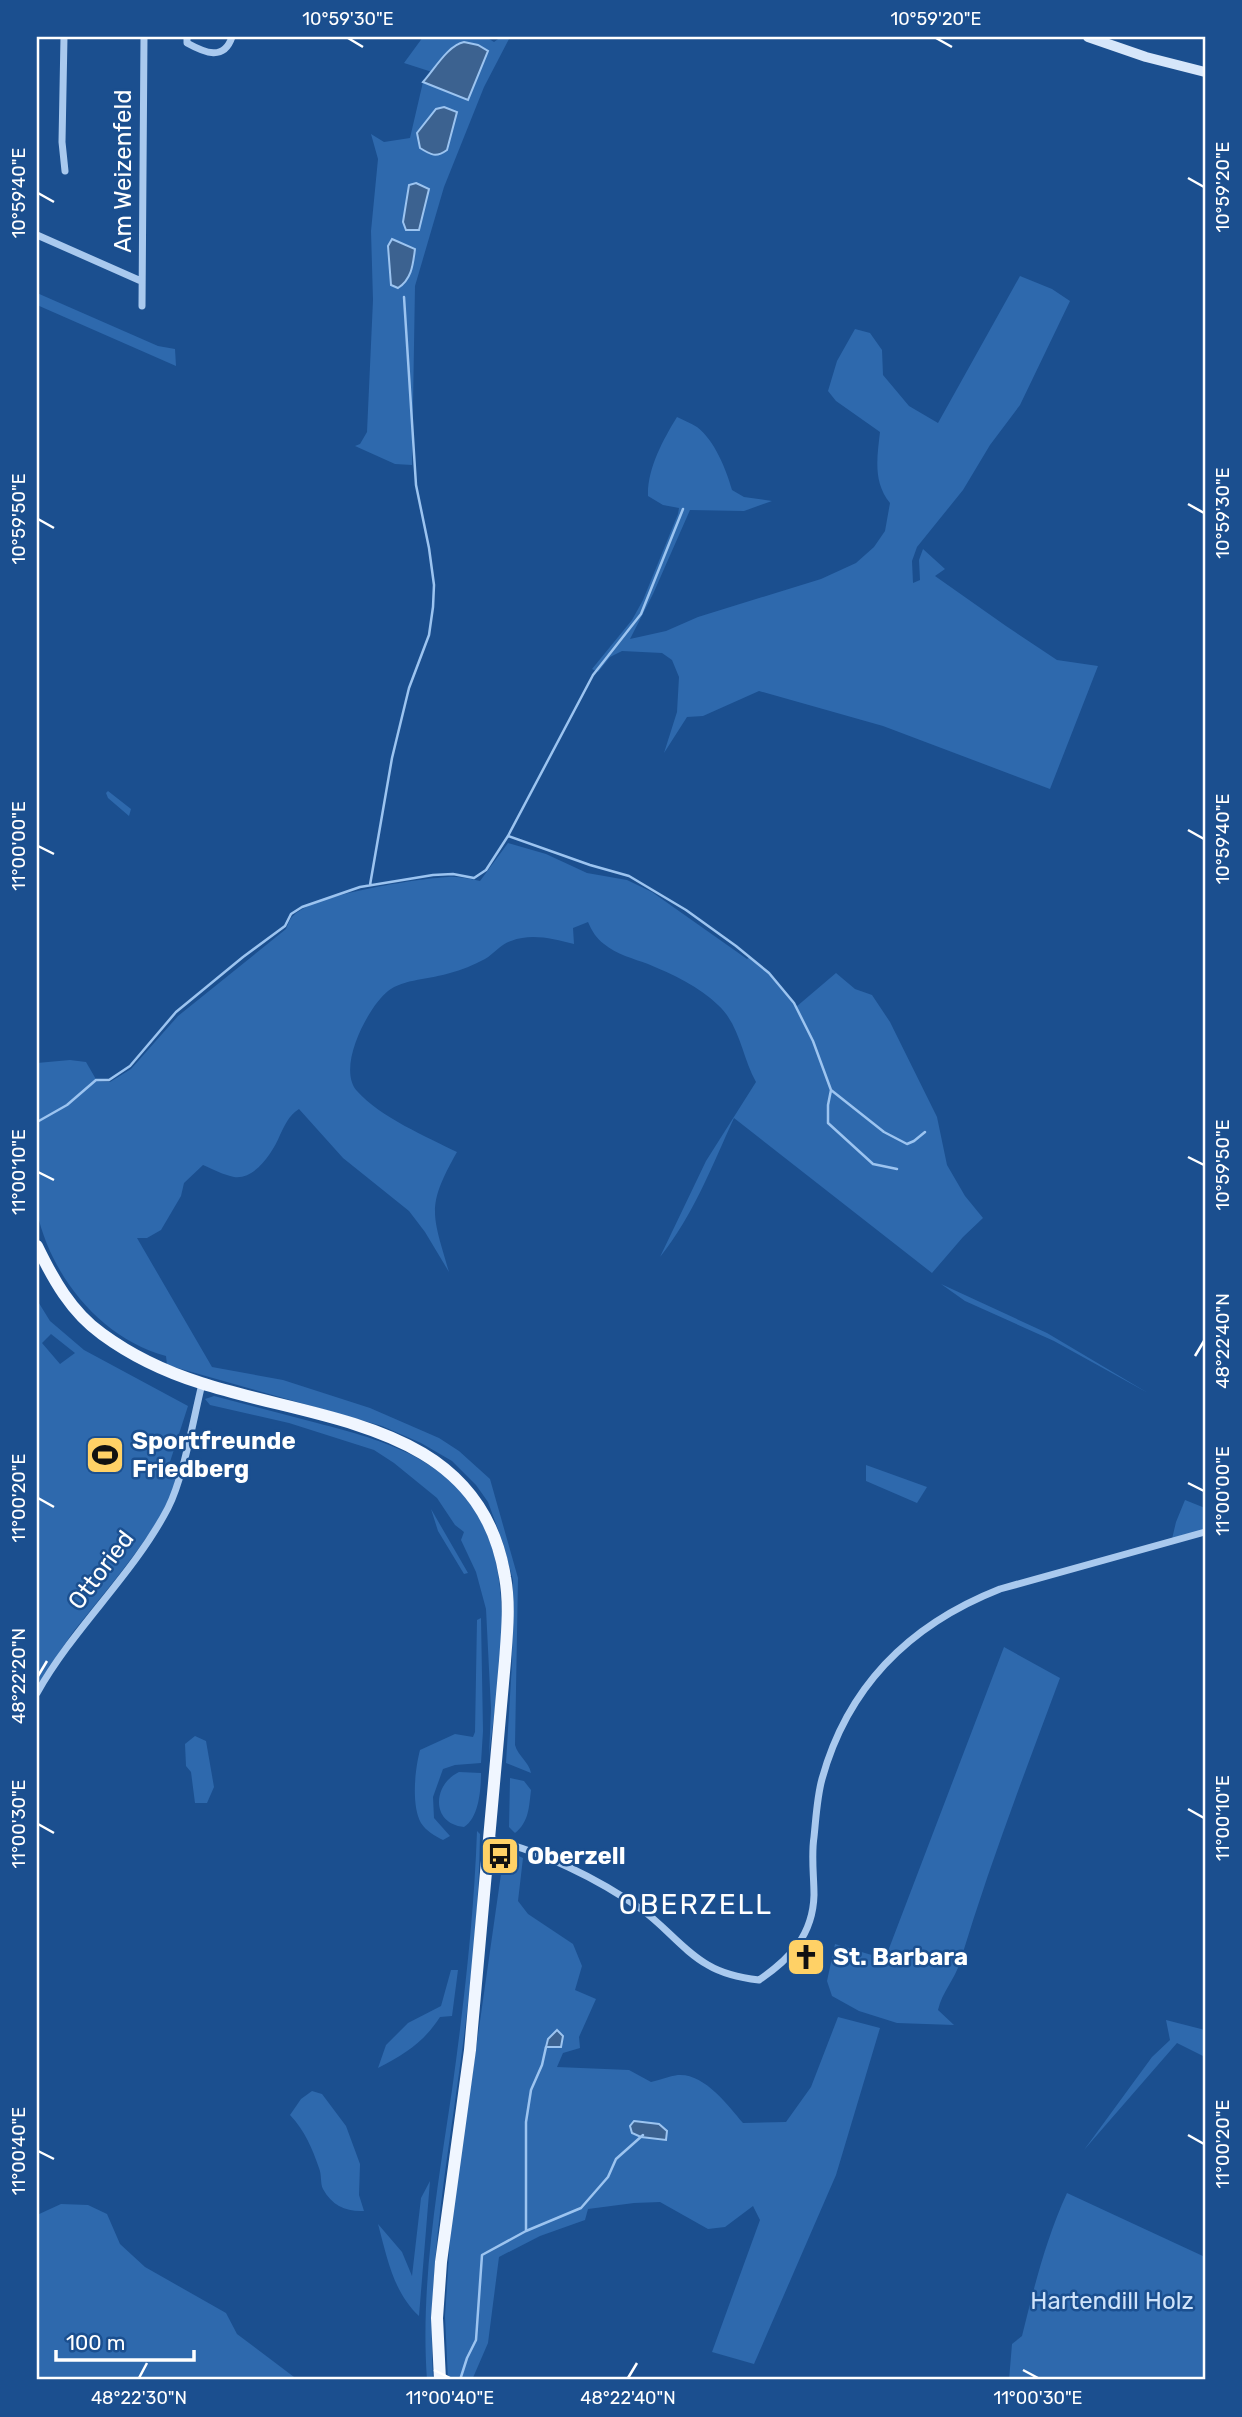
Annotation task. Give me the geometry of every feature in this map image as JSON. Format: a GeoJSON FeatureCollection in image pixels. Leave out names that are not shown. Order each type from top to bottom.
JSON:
{"type":"FeatureCollection","features":[{"type":"Feature","properties":{"kind":"main road"},"geometry":{"type":"LineString","coordinates":[[1088,37],[1146,57],[1205,72]]}},
{"type":"Feature","properties":{"kind":"main road"},"geometry":{"type":"LineString","coordinates":[[37,1246],[56,1284],[76,1310],[100,1333],[141,1358],[202,1384],[375,1431],[413,1446],[463,1485],[482,1510],[498,1543],[508,1620],[470,2050],[441,2262],[437,2318],[440,2380]]}},
{"type":"Feature","properties":{"kind":"street"},"geometry":{"type":"LineString","coordinates":[[64,37],[62,142],[65,171]]}},
{"type":"Feature","properties":{"kind":"street","name":"Am Weizenfeld"},"geometry":{"type":"LineString","coordinates":[[142,306],[144,37]]}},
{"type":"Feature","properties":{"kind":"street"},"geometry":{"type":"LineString","coordinates":[[187,40],[198,50],[214,53],[224,51],[232,37]]}},
{"type":"Feature","properties":{"kind":"street"},"geometry":{"type":"LineString","coordinates":[[37,235],[141,281]]}},
{"type":"Feature","properties":{"kind":"street","name":"Ottoried"},"geometry":{"type":"LineString","coordinates":[[37,1692],[50,1669],[159,1523],[169,1505],[202,1384]]}},
{"type":"Feature","properties":{"kind":"street"},"geometry":{"type":"LineString","coordinates":[[490,1839],[520,1847],[600,1884],[643,1911],[706,1965],[759,1980],[790,1957],[800,1944],[809,1924],[814,1898],[813,1841],[822,1780],[848,1717],[882,1666],[904,1644],[945,1614],[1000,1588],[1205,1532]]}},
{"type":"Feature","properties":{"kind":"green space"},"geometry":{"type":"Polygon","coordinates":[[[423,37],[486,37],[494,42],[501,37],[510,37],[484,87],[444,187],[415,286],[412,465],[395,464],[355,446],[360,444],[367,432],[373,300],[371,231],[378,159],[371,134],[384,142],[410,138],[423,82],[468,99],[458,43],[432,72],[404,63],[423,37]]]}},
{"type":"Feature","properties":{"kind":"green space"},"geometry":{"type":"Polygon","coordinates":[[[1020,276],[1052,289],[1070,301],[1020,405],[990,445],[963,490],[917,547],[912,561],[913,583],[920,580],[919,560],[923,549],[945,569],[935,576],[1006,626],[1057,660],[1098,666],[1050,789],[883,726],[759,691],[703,716],[687,717],[664,753],[677,712],[679,677],[672,660],[662,653],[622,651],[610,657],[598,672],[592,669],[632,620],[643,600],[678,514],[679,508],[663,505],[648,496],[653,465],[677,417],[697,427],[709,440],[723,465],[732,490],[744,497],[772,501],[744,511],[690,510],[630,639],[666,631],[698,617],[821,579],[856,563],[874,547],[885,531],[890,503],[879,478],[877,460],[880,432],[836,401],[828,391],[837,361],[855,329],[870,333],[882,350],[883,375],[909,406],[938,423],[1020,276]]]}},
{"type":"Feature","properties":{"kind":"green space"},"geometry":{"type":"Polygon","coordinates":[[[37,293],[158,346],[175,349],[176,366],[37,305],[37,293]]]}},
{"type":"Feature","properties":{"kind":"green space"},"geometry":{"type":"Polygon","coordinates":[[[108,791],[131,809],[129,816],[108,798],[108,791]]]}},
{"type":"Feature","properties":{"kind":"green space"},"geometry":{"type":"Polygon","coordinates":[[[508,843],[546,854],[587,873],[627,880],[652,892],[747,959],[750,957],[769,973],[796,1007],[836,973],[855,989],[872,995],[890,1022],[937,1117],[947,1165],[965,1196],[983,1218],[932,1273],[734,1118],[692,1208],[660,1257],[706,1161],[756,1082],[736,1032],[718,1005],[685,982],[609,948],[596,937],[588,922],[573,928],[574,944],[527,937],[507,942],[485,959],[468,967],[394,987],[372,1010],[357,1038],[350,1068],[351,1081],[357,1091],[391,1118],[457,1152],[440,1186],[435,1210],[449,1272],[409,1211],[343,1158],[299,1109],[290,1117],[273,1149],[256,1170],[242,1177],[234,1177],[203,1165],[184,1183],[181,1196],[161,1230],[147,1238],[137,1238],[212,1367],[283,1380],[370,1408],[439,1438],[459,1451],[490,1479],[518,1578],[515,1745],[531,1773],[506,1763],[512,1663],[513,1580],[488,1502],[476,1485],[452,1461],[421,1443],[382,1426],[167,1365],[166,1356],[120,1335],[82,1301],[54,1259],[37,1212],[37,1063],[70,1060],[86,1062],[97,1081],[110,1082],[131,1069],[178,1016],[286,929],[293,916],[306,907],[344,894],[414,881],[452,877],[480,881],[508,843]]]}},
{"type":"Feature","properties":{"kind":"green space"},"geometry":{"type":"Polygon","coordinates":[[[941,1284],[1047,1333],[1148,1393],[1054,1341],[965,1301],[941,1284]]]}},
{"type":"Feature","properties":{"kind":"green space","name":"Sportfreunde Friedberg"},"geometry":{"type":"Polygon","coordinates":[[[37,1300],[50,1321],[84,1350],[188,1406],[169,1465],[175,1480],[161,1514],[131,1559],[71,1635],[37,1689],[37,1300]],[[51,1334],[42,1343],[60,1364],[75,1353],[51,1334]]]}},
{"type":"Feature","properties":{"kind":"green space"},"geometry":{"type":"Polygon","coordinates":[[[214,1396],[345,1430],[397,1448],[444,1475],[463,1494],[479,1517],[491,1545],[500,1591],[501,1653],[489,1756],[491,1709],[486,1609],[476,1572],[461,1540],[464,1532],[455,1525],[437,1498],[374,1450],[289,1423],[210,1405],[205,1399],[214,1396]]]}},
{"type":"Feature","properties":{"kind":"green space"},"geometry":{"type":"Polygon","coordinates":[[[866,1465],[927,1487],[917,1503],[866,1481],[866,1465]]]}},
{"type":"Feature","properties":{"kind":"green space"},"geometry":{"type":"Polygon","coordinates":[[[1185,1500],[1205,1508],[1205,1531],[1172,1539],[1176,1522],[1185,1500]]]}},
{"type":"Feature","properties":{"kind":"green space"},"geometry":{"type":"Polygon","coordinates":[[[431,1509],[468,1573],[464,1574],[438,1531],[431,1509]]]}},
{"type":"Feature","properties":{"kind":"green space"},"geometry":{"type":"Polygon","coordinates":[[[481,1618],[481,1763],[443,1769],[433,1797],[434,1818],[450,1836],[443,1840],[425,1828],[418,1815],[415,1797],[417,1767],[420,1750],[455,1734],[473,1737],[477,1620],[481,1618]]]}},
{"type":"Feature","properties":{"kind":"green space"},"geometry":{"type":"Polygon","coordinates":[[[1004,1647],[1060,1678],[995,1855],[958,1968],[940,2003],[938,2010],[954,2025],[897,2023],[859,2011],[832,1996],[827,1981],[835,1944],[885,1959],[1004,1647]]]}},
{"type":"Feature","properties":{"kind":"green space"},"geometry":{"type":"Polygon","coordinates":[[[195,1736],[206,1741],[214,1787],[207,1803],[195,1803],[191,1772],[186,1766],[185,1744],[195,1736]]]}},
{"type":"Feature","properties":{"kind":"green space"},"geometry":{"type":"Polygon","coordinates":[[[459,1772],[481,1773],[476,1810],[464,1827],[446,1819],[439,1803],[444,1786],[459,1772]]]}},
{"type":"Feature","properties":{"kind":"green space"},"geometry":{"type":"Polygon","coordinates":[[[510,1778],[524,1781],[531,1790],[526,1819],[515,1833],[509,1827],[510,1778]]]}},
{"type":"Feature","properties":{"kind":"green space"},"geometry":{"type":"Polygon","coordinates":[[[477,1831],[480,1834],[473,1954],[438,2226],[433,2302],[433,2380],[427,2380],[425,2344],[428,2271],[464,1993],[474,1896],[477,1831]]]}},
{"type":"Feature","properties":{"kind":"green space"},"geometry":{"type":"Polygon","coordinates":[[[510,1852],[523,1858],[518,1901],[528,1914],[573,1944],[582,1966],[575,1990],[596,1999],[579,2037],[580,2048],[563,2053],[557,2067],[629,2070],[651,2082],[678,2075],[688,2076],[715,2092],[743,2123],[786,2122],[811,2087],[838,2017],[880,2028],[836,2175],[754,2364],[712,2352],[760,2220],[753,2206],[725,2227],[708,2229],[660,2202],[634,2203],[588,2209],[585,2220],[540,2236],[499,2257],[488,2343],[472,2380],[448,2380],[445,2316],[451,2224],[503,1860],[505,1853],[510,1852]]]}},
{"type":"Feature","properties":{"kind":"green space"},"geometry":{"type":"Polygon","coordinates":[[[451,1970],[458,1970],[452,2016],[440,2017],[413,2047],[378,2068],[386,2045],[408,2023],[441,2006],[451,1970]]]}},
{"type":"Feature","properties":{"kind":"green space"},"geometry":{"type":"Polygon","coordinates":[[[1166,2020],[1205,2030],[1205,2057],[1177,2043],[1084,2150],[1152,2057],[1170,2040],[1166,2020]]]}},
{"type":"Feature","properties":{"kind":"green space"},"geometry":{"type":"Polygon","coordinates":[[[312,2091],[322,2094],[346,2126],[360,2164],[359,2195],[364,2211],[340,2207],[327,2195],[322,2187],[320,2171],[311,2147],[290,2115],[301,2099],[312,2091]]]}},
{"type":"Feature","properties":{"kind":"green space"},"geometry":{"type":"Polygon","coordinates":[[[430,2181],[419,2316],[410,2307],[397,2285],[378,2224],[402,2252],[412,2276],[421,2198],[430,2181]]]}},
{"type":"Feature","properties":{"kind":"green space","name":"Hartendill Holz"},"geometry":{"type":"Polygon","coordinates":[[[1067,2193],[1205,2257],[1205,2380],[1009,2380],[1012,2344],[1022,2336],[1047,2246],[1067,2193]]]}},
{"type":"Feature","properties":{"kind":"green space"},"geometry":{"type":"Polygon","coordinates":[[[61,2204],[88,2205],[107,2214],[120,2244],[145,2267],[226,2313],[237,2334],[298,2380],[37,2380],[37,2215],[61,2204]]]}},
{"type":"Feature","properties":{"kind":"shaded area"},"geometry":{"type":"Polygon","coordinates":[[[464,42],[478,45],[488,51],[468,100],[423,82],[452,48],[464,42]]]}},
{"type":"Feature","properties":{"kind":"shaded area"},"geometry":{"type":"Polygon","coordinates":[[[444,107],[457,112],[447,150],[434,155],[420,148],[417,133],[436,109],[444,107]]]}},
{"type":"Feature","properties":{"kind":"shaded area"},"geometry":{"type":"Polygon","coordinates":[[[416,183],[429,189],[419,230],[406,230],[403,222],[409,185],[416,183]]]}},
{"type":"Feature","properties":{"kind":"shaded area"},"geometry":{"type":"Polygon","coordinates":[[[392,239],[415,249],[409,276],[398,288],[391,285],[388,246],[392,239]]]}},
{"type":"Feature","properties":{"kind":"shaded area"},"geometry":{"type":"Polygon","coordinates":[[[557,2030],[563,2036],[561,2047],[546,2047],[548,2039],[557,2030]]]}},
{"type":"Feature","properties":{"kind":"shaded area"},"geometry":{"type":"Polygon","coordinates":[[[634,2121],[659,2124],[667,2131],[666,2140],[641,2137],[632,2133],[630,2126],[634,2121]]]}},
{"type":"Feature","properties":{"kind":"waterway"},"geometry":{"type":"LineString","coordinates":[[370,885],[392,758],[409,688],[429,635],[433,607],[434,585],[429,548],[416,485],[404,297]]}},
{"type":"Feature","properties":{"kind":"waterway"},"geometry":{"type":"LineString","coordinates":[[508,836],[593,675],[641,614],[683,509]]}},
{"type":"Feature","properties":{"kind":"waterway"},"geometry":{"type":"LineString","coordinates":[[37,1122],[67,1105],[96,1080],[109,1080],[130,1066],[176,1012],[285,926],[291,914],[302,907],[360,887],[433,875],[453,874],[474,878],[486,870],[508,836],[629,876],[686,910],[769,973],[794,1003],[813,1041],[831,1090],[884,1132],[907,1144],[925,1132]]}},
{"type":"Feature","properties":{"kind":"waterway"},"geometry":{"type":"LineString","coordinates":[[831,1090],[828,1123],[873,1164],[897,1169]]}},
{"type":"Feature","properties":{"kind":"waterway"},"geometry":{"type":"LineString","coordinates":[[460,2380],[476,2340],[482,2255],[526,2231],[526,2122],[531,2090],[542,2065],[546,2047]]}},
{"type":"Feature","properties":{"kind":"waterway"},"geometry":{"type":"LineString","coordinates":[[526,2231],[581,2208],[608,2177],[616,2159],[643,2135]]}},
{"type":"Feature","properties":{"kind":"place","name":"Sportfreunde Friedberg"},"geometry":{"type":"Point","coordinates":[105,1455]}},
{"type":"Feature","properties":{"kind":"place","name":"Oberzell"},"geometry":{"type":"Point","coordinates":[500,1856]}},
{"type":"Feature","properties":{"kind":"place","name":"St. Barbara"},"geometry":{"type":"Point","coordinates":[806,1957]}},
{"type":"Feature","properties":{"kind":"district","name":"OBERZELL"},"geometry":{"type":"Point","coordinates":[696,1904]}}]}
